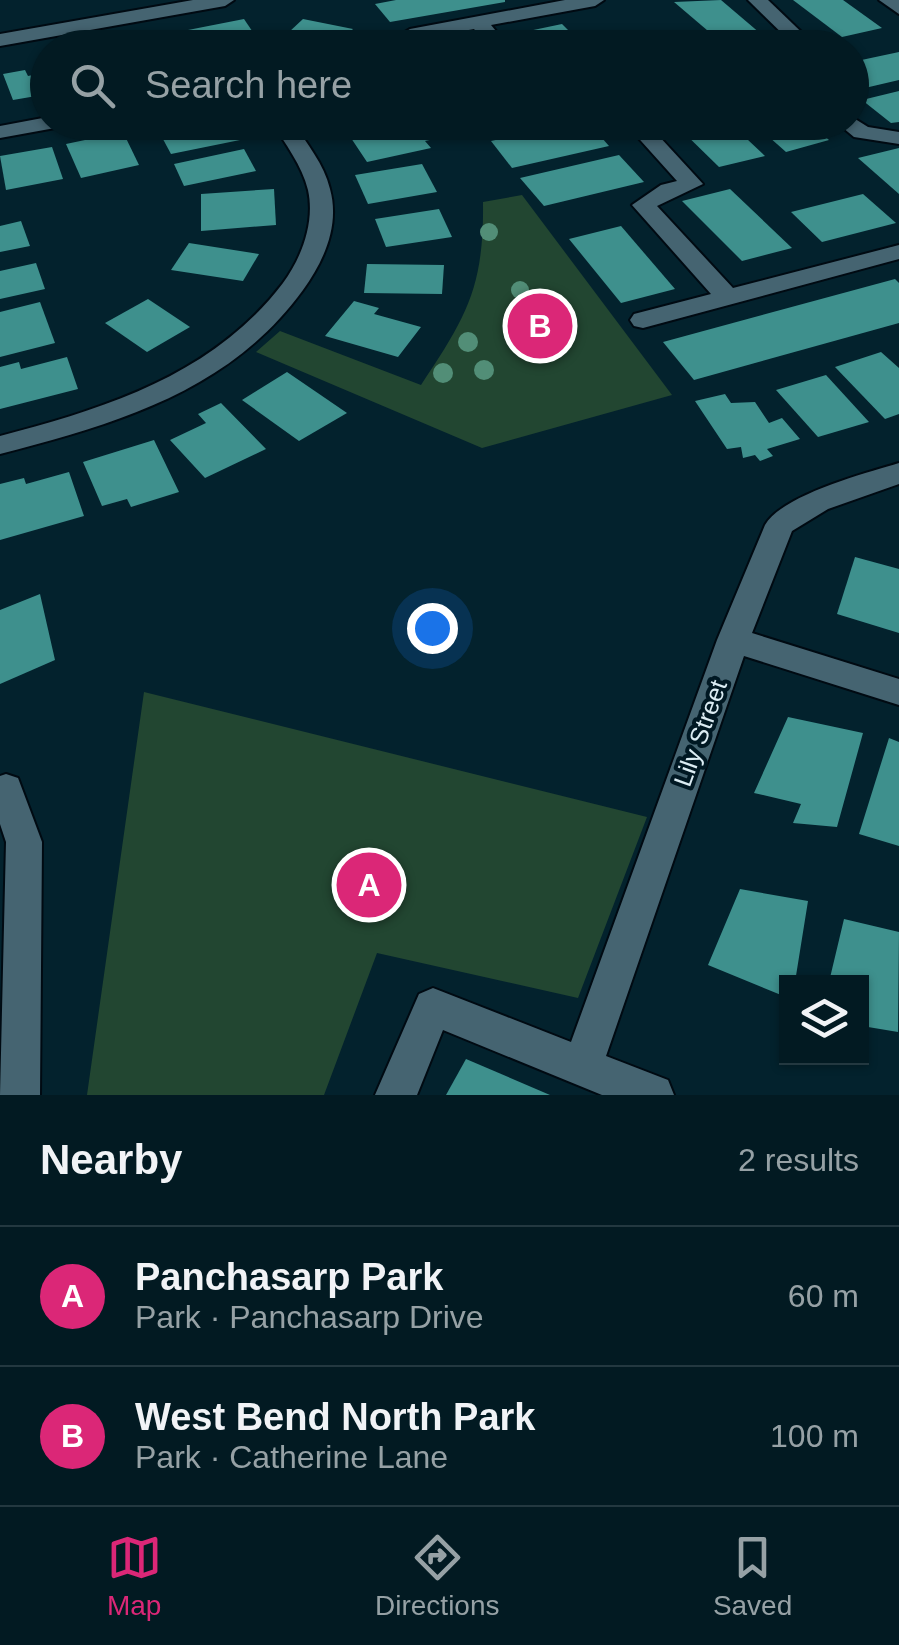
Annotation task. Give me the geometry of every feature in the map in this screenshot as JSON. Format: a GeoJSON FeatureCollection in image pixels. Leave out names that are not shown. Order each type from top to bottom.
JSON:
{"type":"FeatureCollection","features":[{"type":"Feature","properties":{"kind":"street"},"geometry":{"type":"LineString","coordinates":[[56,30],[225,0]]}},
{"type":"Feature","properties":{"kind":"street"},"geometry":{"type":"LineString","coordinates":[[436,30],[593,0]]}},
{"type":"Feature","properties":{"kind":"street"},"geometry":{"type":"LineString","coordinates":[[757,0],[790,30]]}},
{"type":"Feature","properties":{"kind":"street"},"geometry":{"type":"LineString","coordinates":[[888,0],[899,8]]}},
{"type":"Feature","properties":{"kind":"street"},"geometry":{"type":"LineString","coordinates":[[478,22],[485,30]]}},
{"type":"Feature","properties":{"kind":"street"},"geometry":{"type":"LineString","coordinates":[[0,40],[30,35]]}},
{"type":"Feature","properties":{"kind":"street"},"geometry":{"type":"LineString","coordinates":[[0,132],[30,127]]}},
{"type":"Feature","properties":{"kind":"street"},"geometry":{"type":"LineString","coordinates":[[869,133],[899,138]]}},
{"type":"Feature","properties":{"kind":"street"},"geometry":{"type":"LineString","coordinates":[[0,445],[86,423],[166,391],[223,358],[282,306],[311,260],[320,225],[320,191],[292,140]]}},
{"type":"Feature","properties":{"kind":"street"},"geometry":{"type":"LineString","coordinates":[[651,140],[692,184],[669,190],[643,205],[727,297]]}},
{"type":"Feature","properties":{"kind":"street"},"geometry":{"type":"LineString","coordinates":[[643,320],[899,252]]}},
{"type":"Feature","properties":{"kind":"street","name":"Lily Street"},"geometry":{"type":"LineString","coordinates":[[582,1066],[733,640],[780,525],[818,502],[899,474]]}},
{"type":"Feature","properties":{"kind":"street"},"geometry":{"type":"LineString","coordinates":[[733,640],[899,692]]}},
{"type":"Feature","properties":{"kind":"street"},"geometry":{"type":"LineString","coordinates":[[3,790],[24,842],[19,1095]]}},
{"type":"Feature","properties":{"kind":"street"},"geometry":{"type":"LineString","coordinates":[[396,1095],[433,1007],[653,1095]]}},
{"type":"Feature","properties":{"kind":"green space"},"geometry":{"type":"Polygon","coordinates":[[[522,195],[672,395],[482,448],[256,352],[280,331],[421,385],[470,300],[480,257],[483,202],[522,195]]]}},
{"type":"Feature","properties":{"kind":"green space"},"geometry":{"type":"Polygon","coordinates":[[[144,692],[647,817],[578,998],[377,953],[324,1095],[87,1095],[144,692]]]}},
{"type":"Feature","properties":{"kind":"building"},"geometry":{"type":"Polygon","coordinates":[[[396,0],[505,2],[390,22],[375,4],[396,0]]]}},
{"type":"Feature","properties":{"kind":"building"},"geometry":{"type":"Polygon","coordinates":[[[721,0],[756,30],[707,30],[674,2],[721,0]]]}},
{"type":"Feature","properties":{"kind":"building"},"geometry":{"type":"Polygon","coordinates":[[[793,0],[843,0],[882,28],[833,30],[793,0]]]}},
{"type":"Feature","properties":{"kind":"building"},"geometry":{"type":"Polygon","coordinates":[[[244,19],[251,30],[188,30],[244,19]]]}},
{"type":"Feature","properties":{"kind":"building"},"geometry":{"type":"Polygon","coordinates":[[[303,19],[353,29],[352,30],[291,30],[303,19]]]}},
{"type":"Feature","properties":{"kind":"building"},"geometry":{"type":"Polygon","coordinates":[[[562,24],[568,30],[533,30],[562,24]]]}},
{"type":"Feature","properties":{"kind":"building"},"geometry":{"type":"Polygon","coordinates":[[[899,52],[899,80],[869,87],[869,58],[899,52]]]}},
{"type":"Feature","properties":{"kind":"building"},"geometry":{"type":"Polygon","coordinates":[[[25,70],[30,76],[30,97],[13,100],[3,74],[25,70]]]}},
{"type":"Feature","properties":{"kind":"building"},"geometry":{"type":"Polygon","coordinates":[[[899,91],[899,122],[891,123],[869,106],[869,98],[899,91]]]}},
{"type":"Feature","properties":{"kind":"building"},"geometry":{"type":"Polygon","coordinates":[[[127,140],[139,165],[81,178],[66,144],[127,140]]]}},
{"type":"Feature","properties":{"kind":"building"},"geometry":{"type":"Polygon","coordinates":[[[163,140],[240,140],[171,154],[163,140]]]}},
{"type":"Feature","properties":{"kind":"building"},"geometry":{"type":"Polygon","coordinates":[[[352,140],[430,140],[425,141],[431,148],[367,162],[352,140]]]}},
{"type":"Feature","properties":{"kind":"building"},"geometry":{"type":"Polygon","coordinates":[[[604,140],[609,146],[512,168],[491,141],[604,140]]]}},
{"type":"Feature","properties":{"kind":"building"},"geometry":{"type":"Polygon","coordinates":[[[691,140],[748,140],[765,156],[719,167],[691,140]]]}},
{"type":"Feature","properties":{"kind":"building"},"geometry":{"type":"Polygon","coordinates":[[[772,140],[829,140],[786,152],[772,140]]]}},
{"type":"Feature","properties":{"kind":"building"},"geometry":{"type":"Polygon","coordinates":[[[52,147],[63,179],[6,190],[0,156],[52,147]]]}},
{"type":"Feature","properties":{"kind":"building"},"geometry":{"type":"Polygon","coordinates":[[[899,148],[899,194],[858,158],[899,148]]]}},
{"type":"Feature","properties":{"kind":"building"},"geometry":{"type":"Polygon","coordinates":[[[244,149],[256,171],[184,186],[174,164],[244,149]]]}},
{"type":"Feature","properties":{"kind":"building"},"geometry":{"type":"Polygon","coordinates":[[[619,155],[644,182],[544,206],[520,178],[619,155]]]}},
{"type":"Feature","properties":{"kind":"building"},"geometry":{"type":"Polygon","coordinates":[[[422,164],[437,192],[368,204],[355,175],[422,164]]]}},
{"type":"Feature","properties":{"kind":"building"},"geometry":{"type":"Polygon","coordinates":[[[274,189],[276,225],[201,231],[201,194],[274,189]]]}},
{"type":"Feature","properties":{"kind":"building"},"geometry":{"type":"Polygon","coordinates":[[[730,189],[792,248],[742,261],[682,201],[730,189]]]}},
{"type":"Feature","properties":{"kind":"building"},"geometry":{"type":"Polygon","coordinates":[[[863,194],[896,223],[822,242],[791,212],[863,194]]]}},
{"type":"Feature","properties":{"kind":"building"},"geometry":{"type":"Polygon","coordinates":[[[439,209],[452,237],[386,247],[375,219],[439,209]]]}},
{"type":"Feature","properties":{"kind":"building"},"geometry":{"type":"Polygon","coordinates":[[[21,221],[30,246],[0,252],[0,226],[21,221]]]}},
{"type":"Feature","properties":{"kind":"building"},"geometry":{"type":"Polygon","coordinates":[[[621,226],[675,289],[621,303],[569,239],[621,226]]]}},
{"type":"Feature","properties":{"kind":"building"},"geometry":{"type":"Polygon","coordinates":[[[189,243],[259,254],[243,281],[171,270],[189,243]]]}},
{"type":"Feature","properties":{"kind":"building"},"geometry":{"type":"Polygon","coordinates":[[[36,263],[45,289],[0,299],[0,271],[36,263]]]}},
{"type":"Feature","properties":{"kind":"building"},"geometry":{"type":"Polygon","coordinates":[[[367,264],[444,265],[442,294],[364,293],[367,264]]]}},
{"type":"Feature","properties":{"kind":"building"},"geometry":{"type":"Polygon","coordinates":[[[895,279],[899,283],[899,323],[694,380],[663,342],[895,279]]]}},
{"type":"Feature","properties":{"kind":"building"},"geometry":{"type":"Polygon","coordinates":[[[148,299],[190,327],[147,352],[105,323],[148,299]]]}},
{"type":"Feature","properties":{"kind":"building"},"geometry":{"type":"Polygon","coordinates":[[[354,301],[379,308],[374,314],[421,327],[398,357],[325,336],[354,301]]]}},
{"type":"Feature","properties":{"kind":"building"},"geometry":{"type":"Polygon","coordinates":[[[40,302],[55,343],[0,357],[0,312],[40,302]]]}},
{"type":"Feature","properties":{"kind":"building"},"geometry":{"type":"Polygon","coordinates":[[[881,352],[899,368],[899,414],[885,419],[835,367],[881,352]]]}},
{"type":"Feature","properties":{"kind":"building"},"geometry":{"type":"Polygon","coordinates":[[[67,357],[78,389],[0,409],[0,367],[19,362],[21,369],[67,357]]]}},
{"type":"Feature","properties":{"kind":"building"},"geometry":{"type":"Polygon","coordinates":[[[287,372],[347,413],[299,441],[242,400],[287,372]]]}},
{"type":"Feature","properties":{"kind":"building"},"geometry":{"type":"Polygon","coordinates":[[[826,375],[869,422],[818,437],[776,390],[826,375]]]}},
{"type":"Feature","properties":{"kind":"building"},"geometry":{"type":"Polygon","coordinates":[[[725,394],[731,403],[755,402],[769,423],[782,418],[800,439],[767,449],[773,456],[760,461],[755,455],[743,458],[741,447],[727,449],[695,401],[725,394]]]}},
{"type":"Feature","properties":{"kind":"building"},"geometry":{"type":"Polygon","coordinates":[[[221,403],[266,449],[205,478],[170,440],[206,423],[198,414],[221,403]]]}},
{"type":"Feature","properties":{"kind":"building"},"geometry":{"type":"Polygon","coordinates":[[[154,440],[179,492],[131,507],[127,499],[102,506],[83,462],[154,440]]]}},
{"type":"Feature","properties":{"kind":"building"},"geometry":{"type":"Polygon","coordinates":[[[69,472],[84,516],[0,540],[0,484],[24,478],[26,484],[69,472]]]}},
{"type":"Feature","properties":{"kind":"building"},"geometry":{"type":"Polygon","coordinates":[[[855,557],[899,569],[899,633],[837,614],[855,557]]]}},
{"type":"Feature","properties":{"kind":"building"},"geometry":{"type":"Polygon","coordinates":[[[40,594],[55,660],[0,684],[0,610],[40,594]]]}},
{"type":"Feature","properties":{"kind":"building"},"geometry":{"type":"Polygon","coordinates":[[[788,717],[863,733],[837,827],[793,823],[801,804],[754,793],[788,717]]]}},
{"type":"Feature","properties":{"kind":"building"},"geometry":{"type":"Polygon","coordinates":[[[889,738],[899,742],[899,846],[859,834],[889,738]]]}},
{"type":"Feature","properties":{"kind":"building"},"geometry":{"type":"Polygon","coordinates":[[[740,889],[808,901],[796,975],[779,975],[779,994],[708,965],[740,889]]]}},
{"type":"Feature","properties":{"kind":"building"},"geometry":{"type":"Polygon","coordinates":[[[844,919],[899,932],[898,1032],[869,1027],[869,975],[831,975],[844,919]]]}},
{"type":"Feature","properties":{"kind":"building"},"geometry":{"type":"Polygon","coordinates":[[[466,1059],[550,1095],[446,1095],[466,1059]]]}},
{"type":"Feature","properties":{"kind":"place","name":"West Bend North Park"},"geometry":{"type":"Point","coordinates":[540,326]}},
{"type":"Feature","properties":{"kind":"place","name":"Panchasarp Park"},"geometry":{"type":"Point","coordinates":[369,885]}}]}
